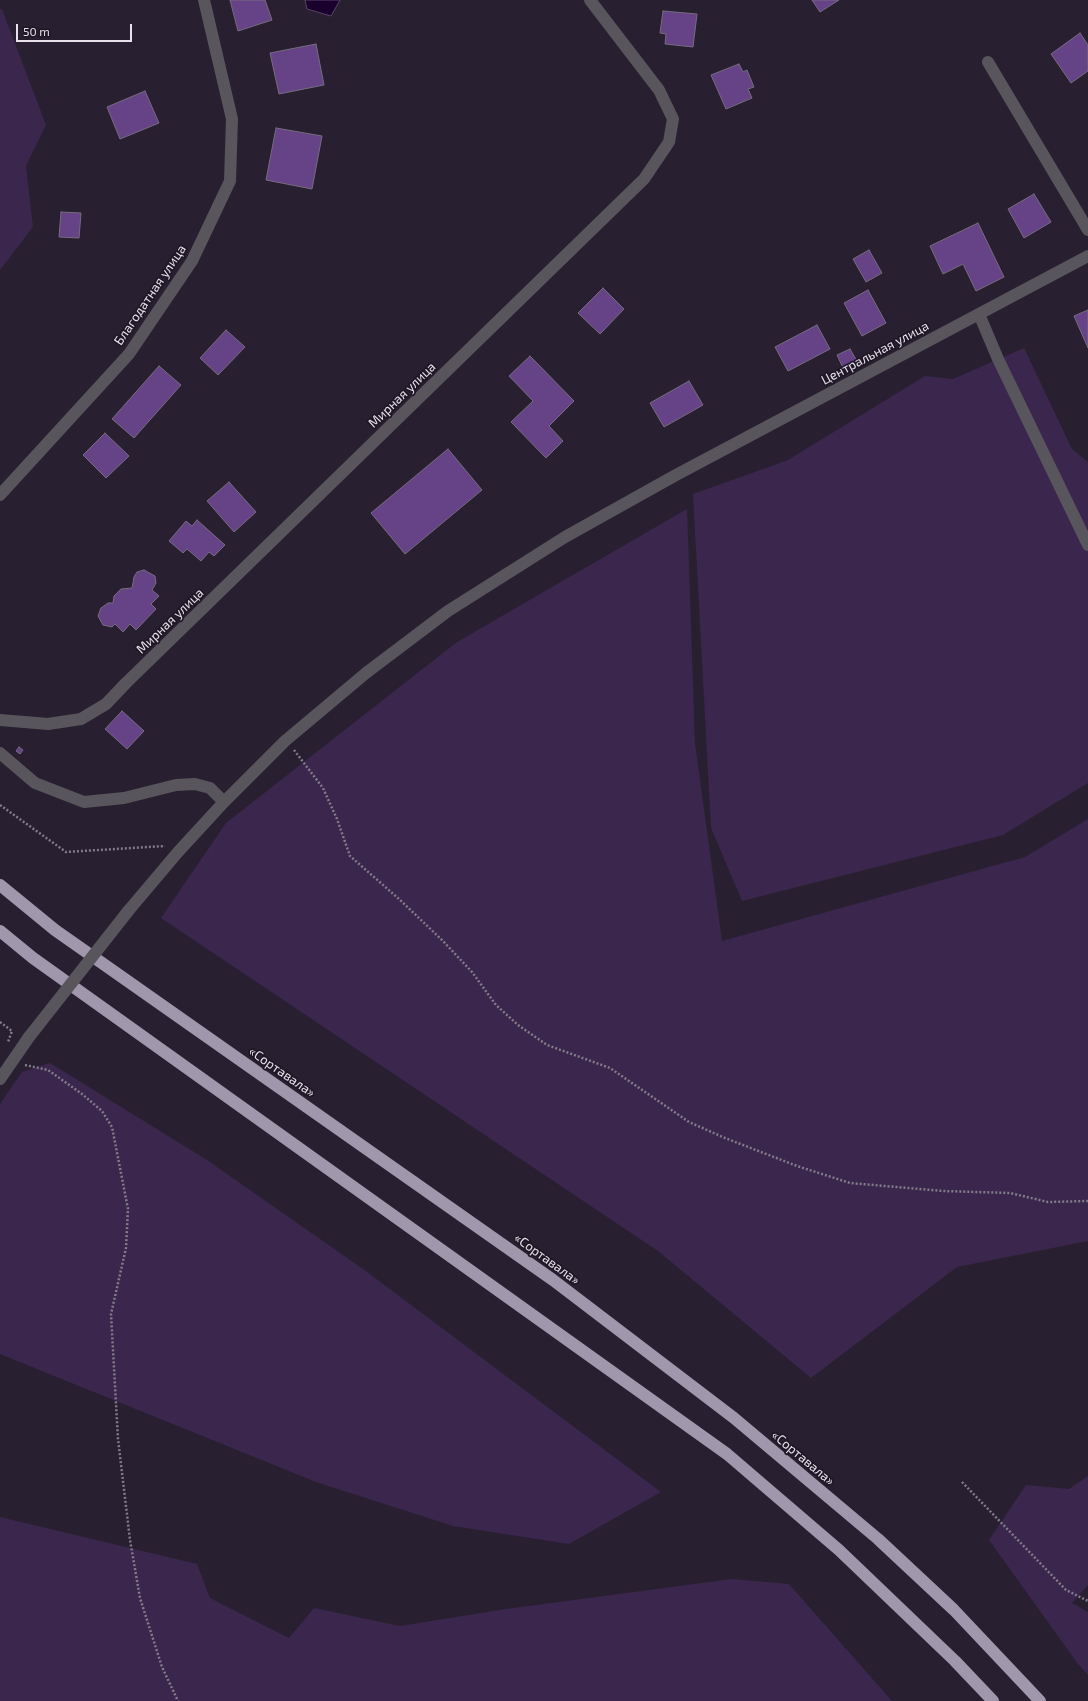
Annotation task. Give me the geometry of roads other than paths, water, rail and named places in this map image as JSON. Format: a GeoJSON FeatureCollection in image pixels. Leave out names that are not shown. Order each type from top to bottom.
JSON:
{"type":"FeatureCollection","features":[{"type":"Feature","properties":{"kind":"highway","name":"«Сортавала»"},"geometry":{"type":"LineString","coordinates":[[0,885],[55,930],[553,1280],[734,1418],[878,1539],[954,1610],[1040,1701]]}},
{"type":"Feature","properties":{"kind":"highway"},"geometry":{"type":"LineString","coordinates":[[0,931],[40,963],[727,1454],[839,1550],[955,1661],[993,1701]]}},
{"type":"Feature","properties":{"kind":"street","name":"Благодатная улица"},"geometry":{"type":"LineString","coordinates":[[0,495],[129,354],[192,261],[230,181],[232,119],[204,0]]}},
{"type":"Feature","properties":{"kind":"street","name":"Мирная улица"},"geometry":{"type":"LineString","coordinates":[[0,720],[48,724],[68,721],[81,719],[106,704],[644,179],[669,142],[673,119],[659,90],[590,0]]}},
{"type":"Feature","properties":{"kind":"street"},"geometry":{"type":"LineString","coordinates":[[988,62],[1088,230]]}},
{"type":"Feature","properties":{"kind":"street","name":"Центральная улица"},"geometry":{"type":"LineString","coordinates":[[0,1079],[29,1037],[129,910],[187,842],[224,802],[285,741],[366,673],[448,611],[564,537],[676,475],[1088,256]]}},
{"type":"Feature","properties":{"kind":"street"},"geometry":{"type":"LineString","coordinates":[[979,314],[998,359],[1088,546]]}},
{"type":"Feature","properties":{"kind":"street"},"geometry":{"type":"LineString","coordinates":[[0,753],[35,783],[84,802],[124,798],[176,784],[195,784],[210,788],[224,802]]}}]}
